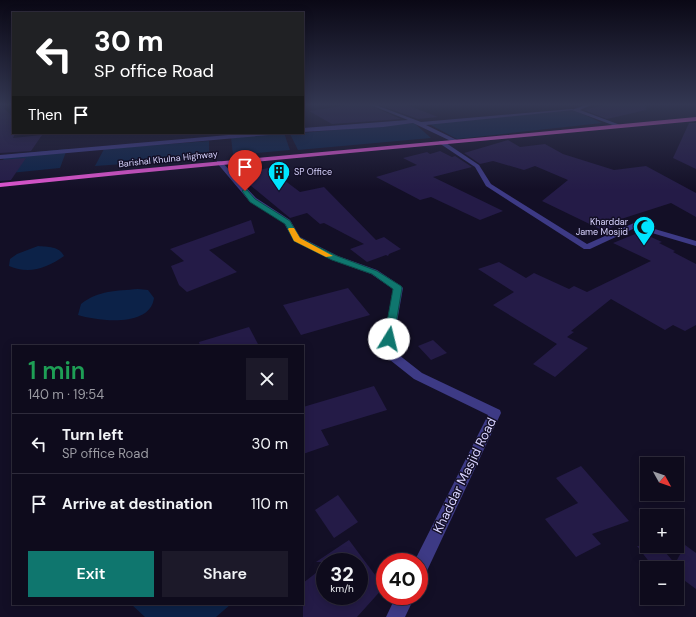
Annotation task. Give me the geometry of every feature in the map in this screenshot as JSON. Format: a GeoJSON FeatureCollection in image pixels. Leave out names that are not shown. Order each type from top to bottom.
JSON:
{"type":"FeatureCollection","features":[{"type":"Feature","properties":{"kind":"highway","name":"Barishal Khulna Highway"},"geometry":{"type":"LineString","coordinates":[[0,185],[219,162],[344,153],[441,142],[545,133]]}},
{"type":"Feature","properties":{"kind":"street"},"geometry":{"type":"LineString","coordinates":[[438,133],[455,141]]}},
{"type":"Feature","properties":{"kind":"street"},"geometry":{"type":"LineString","coordinates":[[0,157],[258,134]]}},
{"type":"Feature","properties":{"kind":"street"},"geometry":{"type":"LineString","coordinates":[[441,142],[477,166],[488,185],[587,247],[634,225],[696,244]]}},
{"type":"Feature","properties":{"kind":"street","name":"Khaddar Masjid Road"},"geometry":{"type":"LineString","coordinates":[[219,162],[253,200],[287,222],[297,239],[334,258],[374,272],[398,288],[389,339],[394,357],[418,376],[495,413],[426,553]]}},
{"type":"Feature","properties":{"kind":"street"},"geometry":{"type":"LineString","coordinates":[[396,617],[402,605]]}},
{"type":"Feature","properties":{"kind":"water"},"geometry":{"type":"Polygon","coordinates":[[[425,133],[431,138],[298,150],[290,134],[425,133]]]}},
{"type":"Feature","properties":{"kind":"water"},"geometry":{"type":"Polygon","coordinates":[[[445,133],[513,133],[457,139],[445,133]]]}},
{"type":"Feature","properties":{"kind":"water"},"geometry":{"type":"Polygon","coordinates":[[[284,134],[290,150],[233,155],[231,137],[284,134]]]}},
{"type":"Feature","properties":{"kind":"water"},"geometry":{"type":"Polygon","coordinates":[[[209,141],[209,158],[95,166],[104,149],[209,141]]]}},
{"type":"Feature","properties":{"kind":"water"},"geometry":{"type":"Polygon","coordinates":[[[67,149],[60,168],[0,174],[0,165],[6,155],[67,149]]]}},
{"type":"Feature","properties":{"kind":"water"},"geometry":{"type":"Polygon","coordinates":[[[38,246],[59,250],[64,256],[51,264],[38,269],[24,270],[9,266],[10,259],[17,254],[38,246]]]}},
{"type":"Feature","properties":{"kind":"water"},"geometry":{"type":"Polygon","coordinates":[[[138,289],[148,290],[154,298],[150,308],[143,314],[122,320],[98,319],[78,315],[81,304],[94,296],[108,292],[138,289]]]}},
{"type":"Feature","properties":{"kind":"water"},"geometry":{"type":"Polygon","coordinates":[[[132,605],[230,605],[216,617],[145,617],[132,605]]]}},
{"type":"Feature","properties":{"kind":"building"},"geometry":{"type":"Polygon","coordinates":[[[0,133],[12,133],[15,134],[13,138],[42,135],[31,151],[0,153],[0,133]]]}},
{"type":"Feature","properties":{"kind":"building"},"geometry":{"type":"Polygon","coordinates":[[[685,133],[696,133],[696,169],[673,158],[685,133]]]}},
{"type":"Feature","properties":{"kind":"building"},"geometry":{"type":"Polygon","coordinates":[[[508,140],[520,147],[545,144],[563,154],[614,170],[646,166],[696,193],[696,217],[671,203],[618,220],[624,222],[604,231],[542,201],[568,180],[535,166],[524,170],[493,161],[480,164],[464,153],[508,140]]]}},
{"type":"Feature","properties":{"kind":"building"},"geometry":{"type":"Polygon","coordinates":[[[440,151],[452,157],[455,156],[472,167],[433,177],[503,211],[480,220],[431,197],[420,200],[376,177],[417,165],[403,158],[427,152],[430,154],[440,151]]]}},
{"type":"Feature","properties":{"kind":"building"},"geometry":{"type":"Polygon","coordinates":[[[26,158],[11,180],[0,181],[0,160],[26,158]]]}},
{"type":"Feature","properties":{"kind":"building"},"geometry":{"type":"Polygon","coordinates":[[[268,168],[300,192],[324,187],[376,240],[384,237],[401,249],[389,254],[388,256],[386,255],[367,262],[350,249],[364,244],[324,223],[320,224],[307,213],[290,218],[238,175],[268,168]]]}},
{"type":"Feature","properties":{"kind":"building"},"geometry":{"type":"Polygon","coordinates":[[[251,220],[255,233],[209,250],[237,272],[187,292],[179,285],[171,266],[184,261],[170,249],[251,220]]]}},
{"type":"Feature","properties":{"kind":"building"},"geometry":{"type":"Polygon","coordinates":[[[640,232],[662,242],[659,243],[696,264],[696,325],[685,331],[673,325],[665,330],[611,299],[571,331],[574,332],[567,337],[588,348],[555,377],[533,364],[557,344],[493,305],[514,292],[478,269],[499,262],[526,278],[534,273],[569,289],[574,286],[587,292],[651,261],[613,243],[640,232]]]}},
{"type":"Feature","properties":{"kind":"building"},"geometry":{"type":"Polygon","coordinates":[[[348,288],[370,315],[301,335],[283,305],[348,288]]]}},
{"type":"Feature","properties":{"kind":"building"},"geometry":{"type":"Polygon","coordinates":[[[249,327],[258,345],[200,345],[199,342],[249,327]]]}},
{"type":"Feature","properties":{"kind":"building"},"geometry":{"type":"Polygon","coordinates":[[[433,340],[447,353],[431,360],[418,346],[433,340]]]}},
{"type":"Feature","properties":{"kind":"building"},"geometry":{"type":"Polygon","coordinates":[[[374,386],[387,410],[321,430],[329,445],[304,454],[304,407],[374,386]]]}},
{"type":"Feature","properties":{"kind":"building"},"geometry":{"type":"Polygon","coordinates":[[[581,466],[629,521],[592,534],[601,544],[576,557],[545,519],[578,503],[556,478],[581,466]]]}},
{"type":"Feature","properties":{"kind":"building"},"geometry":{"type":"Polygon","coordinates":[[[338,495],[358,522],[334,538],[315,510],[338,495]]]}},
{"type":"Feature","properties":{"kind":"building"},"geometry":{"type":"Polygon","coordinates":[[[349,540],[359,553],[330,553],[349,540]]]}},
{"type":"Feature","properties":{"kind":"building"},"geometry":{"type":"Polygon","coordinates":[[[685,545],[696,553],[696,589],[684,580],[684,561],[677,561],[681,553],[684,553],[685,545]]]}},
{"type":"Feature","properties":{"kind":"building"},"geometry":{"type":"Polygon","coordinates":[[[642,553],[666,553],[673,561],[649,561],[642,553]]]}},
{"type":"Feature","properties":{"kind":"building"},"geometry":{"type":"Polygon","coordinates":[[[368,566],[376,576],[376,596],[368,605],[368,566]]]}},
{"type":"Feature","properties":{"kind":"building"},"geometry":{"type":"Polygon","coordinates":[[[316,573],[316,605],[368,605],[357,617],[303,617],[304,582],[316,573]]]}},
{"type":"Feature","properties":{"kind":"slow traffic"},"geometry":{"type":"LineString","coordinates":[[291,229],[297,239],[329,256]]}},
{"type":"Feature","properties":{"kind":"place","name":"SP Office"},"geometry":{"type":"Point","coordinates":[279,192]}},
{"type":"Feature","properties":{"kind":"place","name":"Kharddar Jame Mosjid"},"geometry":{"type":"Point","coordinates":[644,246]}},
{"type":"Feature","properties":{"kind":"route"},"geometry":{"type":"LineString","coordinates":[[245,191],[253,200],[287,222],[297,239],[334,258],[374,272],[398,288],[389,339]]}}]}
